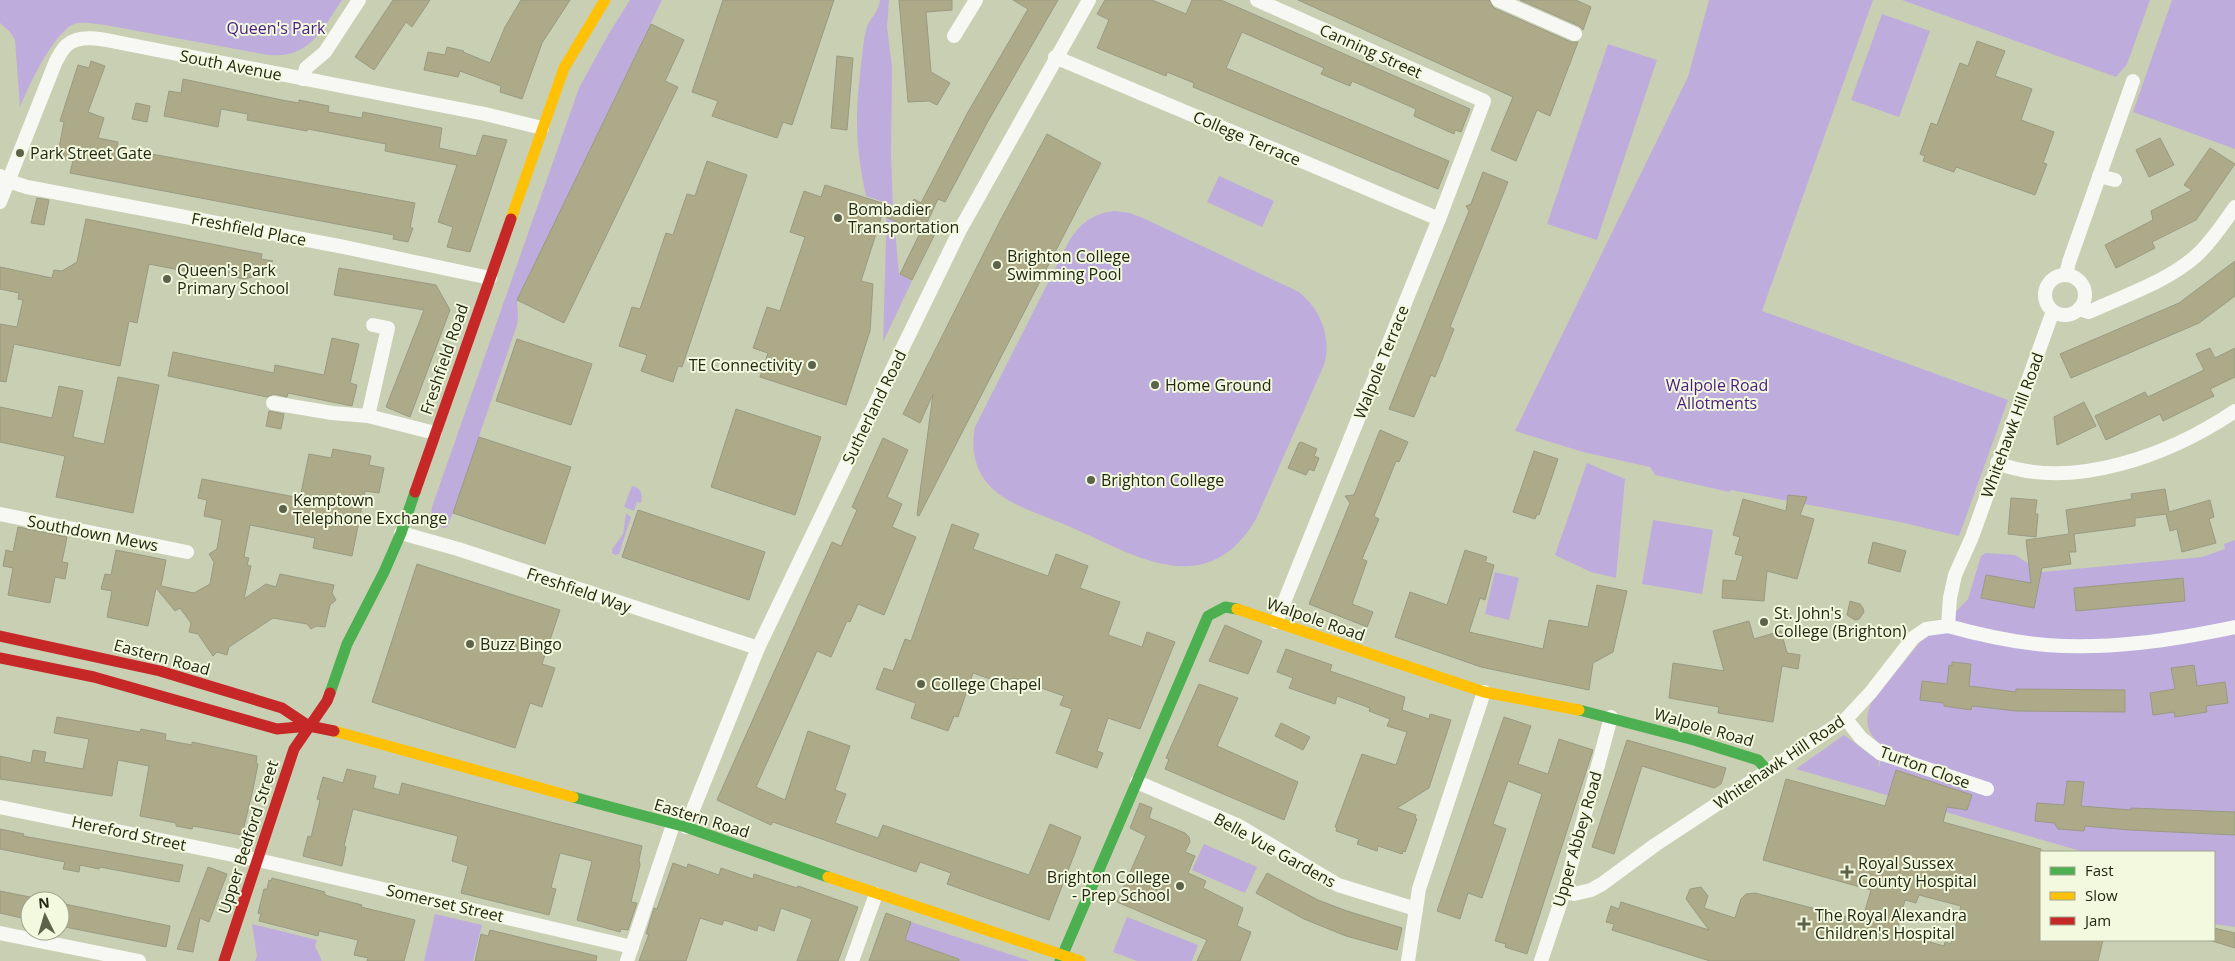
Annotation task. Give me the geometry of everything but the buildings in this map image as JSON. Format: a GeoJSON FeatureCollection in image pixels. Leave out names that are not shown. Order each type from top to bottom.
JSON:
{"type":"FeatureCollection","features":[{"type":"Feature","properties":{"kind":"street"},"geometry":{"type":"LineString","coordinates":[[303,80],[306,68],[325,52],[359,0]]}},
{"type":"Feature","properties":{"kind":"street","name":"Freshfield Road"},"geometry":{"type":"LineString","coordinates":[[308,726],[327,700],[347,644],[384,572],[401,532],[564,68],[605,0]]}},
{"type":"Feature","properties":{"kind":"street"},"geometry":{"type":"LineString","coordinates":[[954,36],[976,0]]}},
{"type":"Feature","properties":{"kind":"street","name":"Sutherland Road"},"geometry":{"type":"LineString","coordinates":[[627,961],[680,826],[758,648],[962,228],[1055,57],[1089,0]]}},
{"type":"Feature","properties":{"kind":"street","name":"Canning Street"},"geometry":{"type":"LineString","coordinates":[[1257,0],[1484,101]]}},
{"type":"Feature","properties":{"kind":"street"},"geometry":{"type":"LineString","coordinates":[[1498,0],[1575,34]]}},
{"type":"Feature","properties":{"kind":"street","name":"South Avenue"},"geometry":{"type":"LineString","coordinates":[[0,202],[4,179],[56,61],[66,45],[78,40],[102,40],[485,114],[542,128]]}},
{"type":"Feature","properties":{"kind":"street","name":"College Terrace"},"geometry":{"type":"LineString","coordinates":[[1055,57],[1439,219]]}},
{"type":"Feature","properties":{"kind":"street"},"geometry":{"type":"LineString","coordinates":[[2066,275],[2099,176],[2134,81]]}},
{"type":"Feature","properties":{"kind":"street","name":"Walpole Terrace"},"geometry":{"type":"LineString","coordinates":[[1276,622],[1439,219],[1484,101]]}},
{"type":"Feature","properties":{"kind":"street"},"geometry":{"type":"LineString","coordinates":[[2099,176],[2115,180]]}},
{"type":"Feature","properties":{"kind":"street","name":"Freshfield Place"},"geometry":{"type":"LineString","coordinates":[[4,179],[27,188],[339,246],[490,278]]}},
{"type":"Feature","properties":{"kind":"street"},"geometry":{"type":"LineString","coordinates":[[2079,309],[2089,312],[2163,278],[2181,267],[2212,238],[2235,207]]}},
{"type":"Feature","properties":{"kind":"street"},"geometry":{"type":"LineString","coordinates":[[2066,275],[2079,282],[2084,290],[2084,300],[2079,309],[2069,315],[2053,312],[2045,298],[2046,288],[2056,277],[2066,275]]}},
{"type":"Feature","properties":{"kind":"street","name":"Whitehawk Hill Road"},"geometry":{"type":"LineString","coordinates":[[1564,892],[1574,894],[1590,890],[1602,884],[1767,770],[1846,719],[1872,692],[1913,638],[1926,629],[1948,626],[1950,598],[1955,575],[1972,537],[2053,312]]}},
{"type":"Feature","properties":{"kind":"street"},"geometry":{"type":"LineString","coordinates":[[368,416],[388,328],[373,325]]}},
{"type":"Feature","properties":{"kind":"street"},"geometry":{"type":"LineString","coordinates":[[273,402],[332,413],[368,416],[435,434]]}},
{"type":"Feature","properties":{"kind":"street"},"geometry":{"type":"LineString","coordinates":[[1998,463],[2030,472],[2062,472],[2110,466],[2175,445],[2200,433],[2235,411]]}},
{"type":"Feature","properties":{"kind":"street","name":"Southdown Mews"},"geometry":{"type":"LineString","coordinates":[[0,514],[187,552]]}},
{"type":"Feature","properties":{"kind":"street","name":"Freshfield Way"},"geometry":{"type":"LineString","coordinates":[[401,532],[758,648]]}},
{"type":"Feature","properties":{"kind":"street","name":"Walpole Road"},"geometry":{"type":"LineString","coordinates":[[1061,958],[1208,616],[1219,608],[1232,607],[1484,692],[1611,717],[1755,759],[1761,762],[1767,770]]}},
{"type":"Feature","properties":{"kind":"street"},"geometry":{"type":"LineString","coordinates":[[1948,626],[2026,643],[2076,646],[2145,642],[2235,627]]}},
{"type":"Feature","properties":{"kind":"street","name":"Eastern Road"},"geometry":{"type":"LineString","coordinates":[[0,636],[169,674],[282,708],[308,726]]}},
{"type":"Feature","properties":{"kind":"street","name":"Eastern Road"},"geometry":{"type":"LineString","coordinates":[[0,658],[94,677],[277,729],[308,726],[360,737],[680,826],[1061,958],[1080,961]]}},
{"type":"Feature","properties":{"kind":"street"},"geometry":{"type":"LineString","coordinates":[[1408,961],[1419,889],[1484,692]]}},
{"type":"Feature","properties":{"kind":"street","name":"Upper Abbey Road"},"geometry":{"type":"LineString","coordinates":[[1541,961],[1564,892],[1611,717]]}},
{"type":"Feature","properties":{"kind":"street","name":"Turton Close"},"geometry":{"type":"LineString","coordinates":[[1846,719],[1861,738],[1880,753],[1987,789]]}},
{"type":"Feature","properties":{"kind":"street","name":"Upper Bedford Street"},"geometry":{"type":"LineString","coordinates":[[224,961],[290,757],[308,726]]}},
{"type":"Feature","properties":{"kind":"street","name":"Belle Vue Gardens"},"geometry":{"type":"LineString","coordinates":[[1137,782],[1239,826],[1338,885],[1416,909]]}},
{"type":"Feature","properties":{"kind":"street","name":"Hereford Street"},"geometry":{"type":"LineString","coordinates":[[0,807],[258,860]]}},
{"type":"Feature","properties":{"kind":"street","name":"Somerset Street"},"geometry":{"type":"LineString","coordinates":[[258,860],[632,947]]}},
{"type":"Feature","properties":{"kind":"street"},"geometry":{"type":"LineString","coordinates":[[852,961],[876,894]]}},
{"type":"Feature","properties":{"kind":"street"},"geometry":{"type":"LineString","coordinates":[[0,933],[139,961]]}},
{"type":"Feature","properties":{"kind":"green space","name":"Queen's Park"},"geometry":{"type":"Polygon","coordinates":[[[0,0],[342,0],[321,32],[313,40],[294,52],[282,55],[268,55],[105,25],[74,24],[66,29],[58,38],[42,61],[20,107],[15,40],[10,32],[0,23],[0,0]]]}},
{"type":"Feature","properties":{"kind":"green space"},"geometry":{"type":"Polygon","coordinates":[[[630,0],[662,0],[517,300],[517,325],[453,513],[447,527],[443,528],[433,518],[431,512],[433,504],[579,88],[630,0]]]}},
{"type":"Feature","properties":{"kind":"green space"},"geometry":{"type":"Polygon","coordinates":[[[880,0],[889,0],[887,27],[892,67],[891,155],[893,208],[899,274],[912,281],[883,342],[887,203],[866,196],[857,130],[858,100],[865,36],[870,20],[878,9],[880,0]]]}},
{"type":"Feature","properties":{"kind":"green space","name":"Walpole Road Allotments"},"geometry":{"type":"Polygon","coordinates":[[[1709,0],[1873,0],[1762,311],[2008,400],[1959,536],[1900,522],[1731,490],[1729,492],[1655,475],[1650,467],[1583,452],[1515,431],[1688,77],[1709,0]]]}},
{"type":"Feature","properties":{"kind":"green space"},"geometry":{"type":"Polygon","coordinates":[[[1902,0],[2150,0],[2127,64],[2116,77],[1902,0]]]}},
{"type":"Feature","properties":{"kind":"green space"},"geometry":{"type":"Polygon","coordinates":[[[2172,0],[2235,0],[2235,149],[2133,112],[2172,0]]]}},
{"type":"Feature","properties":{"kind":"green space"},"geometry":{"type":"Polygon","coordinates":[[[1882,14],[1930,31],[1899,117],[1851,100],[1882,14]]]}},
{"type":"Feature","properties":{"kind":"green space"},"geometry":{"type":"Polygon","coordinates":[[[1608,44],[1657,60],[1597,240],[1547,224],[1608,44]]]}},
{"type":"Feature","properties":{"kind":"green space"},"geometry":{"type":"Polygon","coordinates":[[[1219,176],[1274,201],[1262,227],[1207,202],[1219,176]]]}},
{"type":"Feature","properties":{"kind":"green space","name":"Home Ground"},"geometry":{"type":"Polygon","coordinates":[[[1115,211],[1130,213],[1143,218],[1299,292],[1313,307],[1323,325],[1327,345],[1324,365],[1256,519],[1236,545],[1215,560],[1192,566],[1167,565],[1142,558],[1004,498],[983,478],[975,457],[973,442],[975,427],[1068,243],[1077,230],[1087,221],[1100,214],[1115,211]]]}},
{"type":"Feature","properties":{"kind":"green space"},"geometry":{"type":"Polygon","coordinates":[[[1587,463],[1625,479],[1616,578],[1591,572],[1555,555],[1587,463]]]}},
{"type":"Feature","properties":{"kind":"green space"},"geometry":{"type":"Polygon","coordinates":[[[632,486],[641,492],[642,497],[641,503],[637,502],[634,511],[624,507],[632,486]]]}},
{"type":"Feature","properties":{"kind":"green space"},"geometry":{"type":"Polygon","coordinates":[[[626,513],[631,517],[619,554],[615,555],[612,553],[612,549],[623,534],[626,513]]]}},
{"type":"Feature","properties":{"kind":"green space"},"geometry":{"type":"Polygon","coordinates":[[[1653,520],[1713,530],[1702,594],[1642,584],[1653,520]]]}},
{"type":"Feature","properties":{"kind":"green space"},"geometry":{"type":"Polygon","coordinates":[[[2235,540],[2235,927],[2215,924],[2215,851],[2081,851],[1796,769],[1844,735],[1879,761],[1878,768],[1886,748],[1871,734],[1867,723],[1871,703],[1921,641],[1939,629],[1968,599],[1981,556],[1986,553],[2015,555],[2042,572],[2202,557],[2225,549],[2224,544],[2235,540]]]}},
{"type":"Feature","properties":{"kind":"green space"},"geometry":{"type":"Polygon","coordinates":[[[1495,572],[1519,578],[1509,620],[1485,614],[1495,572]]]}},
{"type":"Feature","properties":{"kind":"green space"},"geometry":{"type":"Polygon","coordinates":[[[1204,844],[1257,867],[1245,893],[1192,870],[1204,844]]]}},
{"type":"Feature","properties":{"kind":"green space"},"geometry":{"type":"Polygon","coordinates":[[[435,914],[482,925],[473,961],[424,961],[435,914]]]}},
{"type":"Feature","properties":{"kind":"green space"},"geometry":{"type":"Polygon","coordinates":[[[1127,917],[1198,945],[1192,961],[1137,961],[1113,952],[1127,917]]]}},
{"type":"Feature","properties":{"kind":"green space"},"geometry":{"type":"Polygon","coordinates":[[[911,922],[1030,961],[957,961],[958,958],[904,941],[911,922]]]}},
{"type":"Feature","properties":{"kind":"green space"},"geometry":{"type":"Polygon","coordinates":[[[252,924],[317,940],[315,946],[322,961],[255,961],[257,956],[252,924]]]}},
{"type":"Feature","properties":{"kind":"traffic: fast"},"geometry":{"type":"LineString","coordinates":[[330,693],[347,644],[384,572],[401,533],[415,492]]}},
{"type":"Feature","properties":{"kind":"traffic: fast"},"geometry":{"type":"LineString","coordinates":[[1060,961],[1208,616],[1225,607],[1237,609]]}},
{"type":"Feature","properties":{"kind":"traffic: fast"},"geometry":{"type":"LineString","coordinates":[[1579,710],[1694,740],[1758,760],[1767,770]]}},
{"type":"Feature","properties":{"kind":"traffic: fast"},"geometry":{"type":"LineString","coordinates":[[573,797],[686,827],[828,877]]}},
{"type":"Feature","properties":{"kind":"traffic: slow"},"geometry":{"type":"LineString","coordinates":[[511,219],[564,68],[605,0]]}},
{"type":"Feature","properties":{"kind":"traffic: slow"},"geometry":{"type":"LineString","coordinates":[[1237,609],[1484,692],[1579,710]]}},
{"type":"Feature","properties":{"kind":"traffic: slow"},"geometry":{"type":"LineString","coordinates":[[334,731],[573,797]]}},
{"type":"Feature","properties":{"kind":"traffic: slow"},"geometry":{"type":"LineString","coordinates":[[828,877],[1080,961]]}},
{"type":"Feature","properties":{"kind":"traffic: jam"},"geometry":{"type":"LineString","coordinates":[[415,492],[511,219]]}},
{"type":"Feature","properties":{"kind":"traffic: jam"},"geometry":{"type":"LineString","coordinates":[[0,636],[160,671],[282,708],[309,726]]}},
{"type":"Feature","properties":{"kind":"traffic: jam"},"geometry":{"type":"LineString","coordinates":[[0,658],[94,677],[277,729],[309,726],[334,731]]}},
{"type":"Feature","properties":{"kind":"traffic: jam"},"geometry":{"type":"LineString","coordinates":[[224,961],[294,749],[327,701],[330,693]]}},
{"type":"Feature","properties":{"kind":"place","name":"Park Street Gate"},"geometry":{"type":"Point","coordinates":[20,153]}},
{"type":"Feature","properties":{"kind":"place","name":"Bombadier Transportation"},"geometry":{"type":"Point","coordinates":[838,218]}},
{"type":"Feature","properties":{"kind":"place","name":"Brighton College Swimming Pool"},"geometry":{"type":"Point","coordinates":[997,265]}},
{"type":"Feature","properties":{"kind":"place","name":"Queen's Park Primary School"},"geometry":{"type":"Point","coordinates":[167,279]}},
{"type":"Feature","properties":{"kind":"place","name":"TE Connectivity"},"geometry":{"type":"Point","coordinates":[812,365]}},
{"type":"Feature","properties":{"kind":"place","name":"Home Ground"},"geometry":{"type":"Point","coordinates":[1155,385]}},
{"type":"Feature","properties":{"kind":"place","name":"Brighton College"},"geometry":{"type":"Point","coordinates":[1091,480]}},
{"type":"Feature","properties":{"kind":"place","name":"Kemptown Telephone Exchange"},"geometry":{"type":"Point","coordinates":[283,509]}},
{"type":"Feature","properties":{"kind":"place","name":"St. John's College (Brighton)"},"geometry":{"type":"Point","coordinates":[1764,622]}},
{"type":"Feature","properties":{"kind":"place","name":"Buzz Bingo"},"geometry":{"type":"Point","coordinates":[470,644]}},
{"type":"Feature","properties":{"kind":"place","name":"College Chapel"},"geometry":{"type":"Point","coordinates":[921,684]}},
{"type":"Feature","properties":{"kind":"place","name":"Royal Sussex County Hospital"},"geometry":{"type":"Point","coordinates":[1847,872]}},
{"type":"Feature","properties":{"kind":"place","name":"Brighton College - Prep School"},"geometry":{"type":"Point","coordinates":[1180,886]}},
{"type":"Feature","properties":{"kind":"place","name":"The Royal Alexandra Children's Hospital"},"geometry":{"type":"Point","coordinates":[1804,924]}}]}
